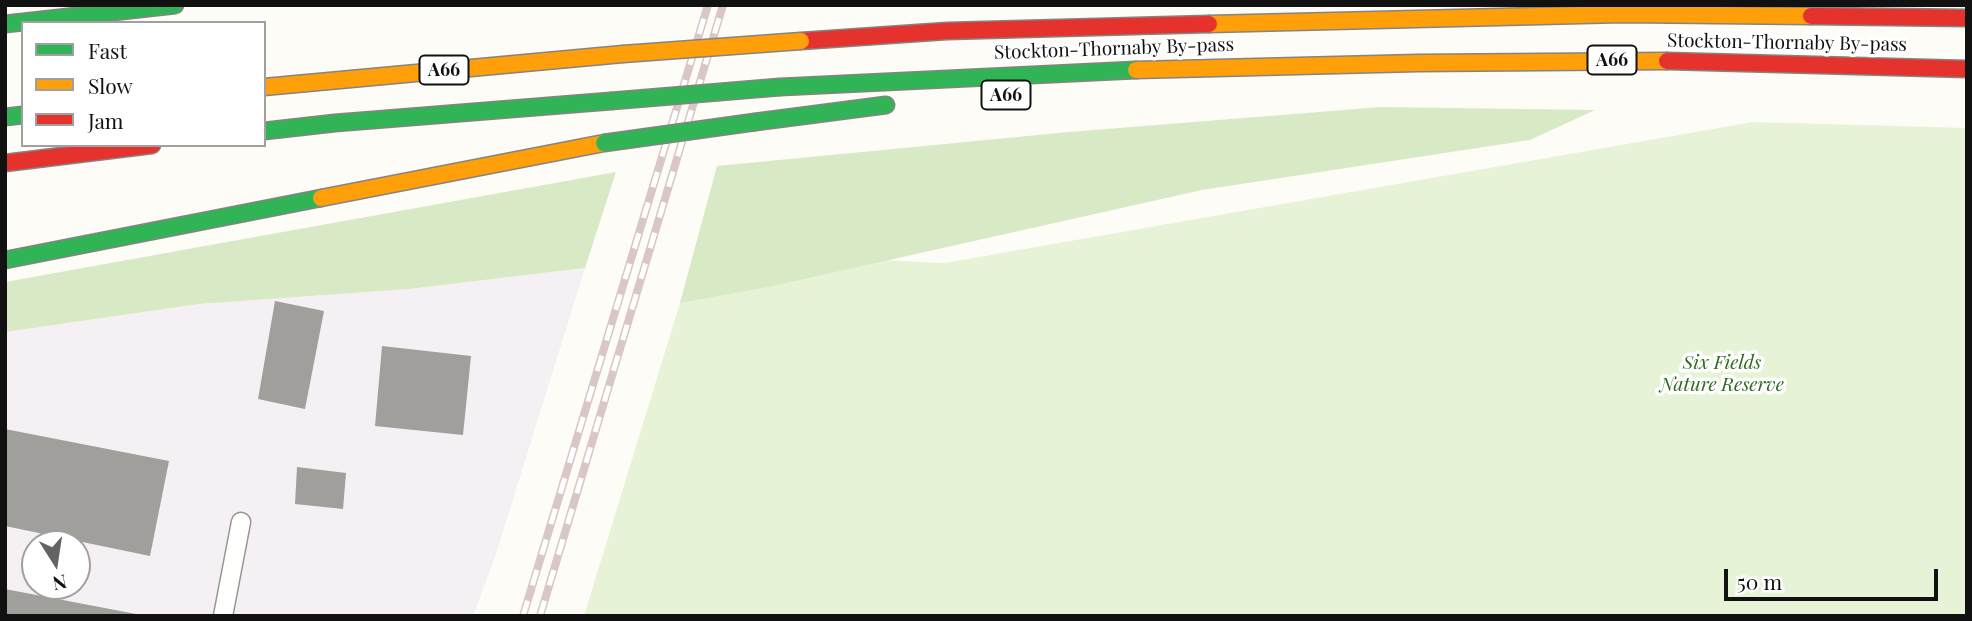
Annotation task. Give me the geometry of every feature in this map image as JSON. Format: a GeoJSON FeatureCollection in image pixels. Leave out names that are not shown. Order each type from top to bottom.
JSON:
{"type":"FeatureCollection","features":[{"type":"Feature","properties":{"kind":"highway"},"geometry":{"type":"LineString","coordinates":[[32,21],[175,5]]}},
{"type":"Feature","properties":{"kind":"highway","name":"A66"},"geometry":{"type":"LineString","coordinates":[[1539,5],[1623,14]]}},
{"type":"Feature","properties":{"kind":"highway","name":"Stockton-Thornaby By-pass"},"geometry":{"type":"LineString","coordinates":[[266,87],[623,54],[947,31],[1623,14],[1967,19]]}},
{"type":"Feature","properties":{"kind":"highway","name":"Stockton-Thornaby By-pass"},"geometry":{"type":"LineString","coordinates":[[266,131],[780,86],[971,74],[1257,65],[1609,60],[1967,69]]}},
{"type":"Feature","properties":{"kind":"highway","name":"A66"},"geometry":{"type":"LineString","coordinates":[[1060,90],[1257,65]]}},
{"type":"Feature","properties":{"kind":"highway"},"geometry":{"type":"LineString","coordinates":[[5,260],[604,143],[840,109],[909,103]]}},
{"type":"Feature","properties":{"kind":"highway"},"geometry":{"type":"LineString","coordinates":[[5,163],[136,147]]}},
{"type":"Feature","properties":{"kind":"lane"},"geometry":{"type":"LineString","coordinates":[[223,616],[242,522]]}},
{"type":"Feature","properties":{"kind":"shaded area"},"geometry":{"type":"Polygon","coordinates":[[[585,268],[495,557],[473,616],[5,616],[5,332],[199,304],[409,289],[585,268]]]}},
{"type":"Feature","properties":{"kind":"green space"},"geometry":{"type":"Polygon","coordinates":[[[1381,107],[1595,110],[1530,140],[1202,190],[773,286],[680,303],[717,166],[1069,132],[1381,107]]]}},
{"type":"Feature","properties":{"kind":"green space","name":"Six Fields Nature Reserve"},"geometry":{"type":"Polygon","coordinates":[[[1753,122],[1967,128],[1967,616],[584,616],[694,251],[944,263],[1753,122]]]}},
{"type":"Feature","properties":{"kind":"green space"},"geometry":{"type":"Polygon","coordinates":[[[616,172],[585,268],[409,289],[199,304],[5,332],[5,282],[616,172]]]}},
{"type":"Feature","properties":{"kind":"building"},"geometry":{"type":"Polygon","coordinates":[[[275,301],[324,311],[305,409],[258,399],[275,301]]]}},
{"type":"Feature","properties":{"kind":"building"},"geometry":{"type":"Polygon","coordinates":[[[382,346],[471,356],[463,435],[375,426],[382,346]]]}},
{"type":"Feature","properties":{"kind":"building"},"geometry":{"type":"Polygon","coordinates":[[[5,429],[169,461],[150,556],[91,544],[91,530],[24,530],[5,526],[5,429]]]}},
{"type":"Feature","properties":{"kind":"building"},"geometry":{"type":"Polygon","coordinates":[[[297,467],[346,473],[343,509],[295,504],[297,467]]]}},
{"type":"Feature","properties":{"kind":"building"},"geometry":{"type":"Polygon","coordinates":[[[5,589],[21,592],[21,600],[63,600],[136,614],[136,616],[5,616],[5,589]]]}},
{"type":"Feature","properties":{"kind":"railway"},"geometry":{"type":"LineString","coordinates":[[523,616],[708,5]]}},
{"type":"Feature","properties":{"kind":"railway"},"geometry":{"type":"LineString","coordinates":[[540,616],[723,5]]}},
{"type":"Feature","properties":{"kind":"traffic: fast"},"geometry":{"type":"LineString","coordinates":[[32,21],[175,5]]}},
{"type":"Feature","properties":{"kind":"traffic: fast"},"geometry":{"type":"LineString","coordinates":[[5,24],[21,22]]}},
{"type":"Feature","properties":{"kind":"traffic: fast"},"geometry":{"type":"LineString","coordinates":[[780,87],[1136,70]]}},
{"type":"Feature","properties":{"kind":"traffic: fast"},"geometry":{"type":"LineString","coordinates":[[611,101],[780,87]]}},
{"type":"Feature","properties":{"kind":"traffic: fast"},"geometry":{"type":"LineString","coordinates":[[266,131],[611,101]]}},
{"type":"Feature","properties":{"kind":"traffic: fast"},"geometry":{"type":"LineString","coordinates":[[755,122],[886,105]]}},
{"type":"Feature","properties":{"kind":"traffic: fast"},"geometry":{"type":"LineString","coordinates":[[5,117],[21,115]]}},
{"type":"Feature","properties":{"kind":"traffic: fast"},"geometry":{"type":"LineString","coordinates":[[604,143],[755,122]]}},
{"type":"Feature","properties":{"kind":"traffic: fast"},"geometry":{"type":"LineString","coordinates":[[5,260],[321,198]]}},
{"type":"Feature","properties":{"kind":"traffic: slow"},"geometry":{"type":"LineString","coordinates":[[1209,24],[1623,14],[1811,16]]}},
{"type":"Feature","properties":{"kind":"traffic: slow"},"geometry":{"type":"LineString","coordinates":[[623,54],[801,41]]}},
{"type":"Feature","properties":{"kind":"traffic: slow"},"geometry":{"type":"LineString","coordinates":[[266,87],[623,54]]}},
{"type":"Feature","properties":{"kind":"traffic: slow"},"geometry":{"type":"LineString","coordinates":[[1136,70],[1418,63],[1667,61]]}},
{"type":"Feature","properties":{"kind":"traffic: slow"},"geometry":{"type":"LineString","coordinates":[[321,198],[604,143]]}},
{"type":"Feature","properties":{"kind":"traffic: jam"},"geometry":{"type":"LineString","coordinates":[[1811,16],[1967,18]]}},
{"type":"Feature","properties":{"kind":"traffic: jam"},"geometry":{"type":"LineString","coordinates":[[801,41],[947,31],[1209,24]]}},
{"type":"Feature","properties":{"kind":"traffic: jam"},"geometry":{"type":"LineString","coordinates":[[1667,61],[1967,69]]}},
{"type":"Feature","properties":{"kind":"traffic: jam"},"geometry":{"type":"LineString","coordinates":[[5,163],[136,147]]}}]}
